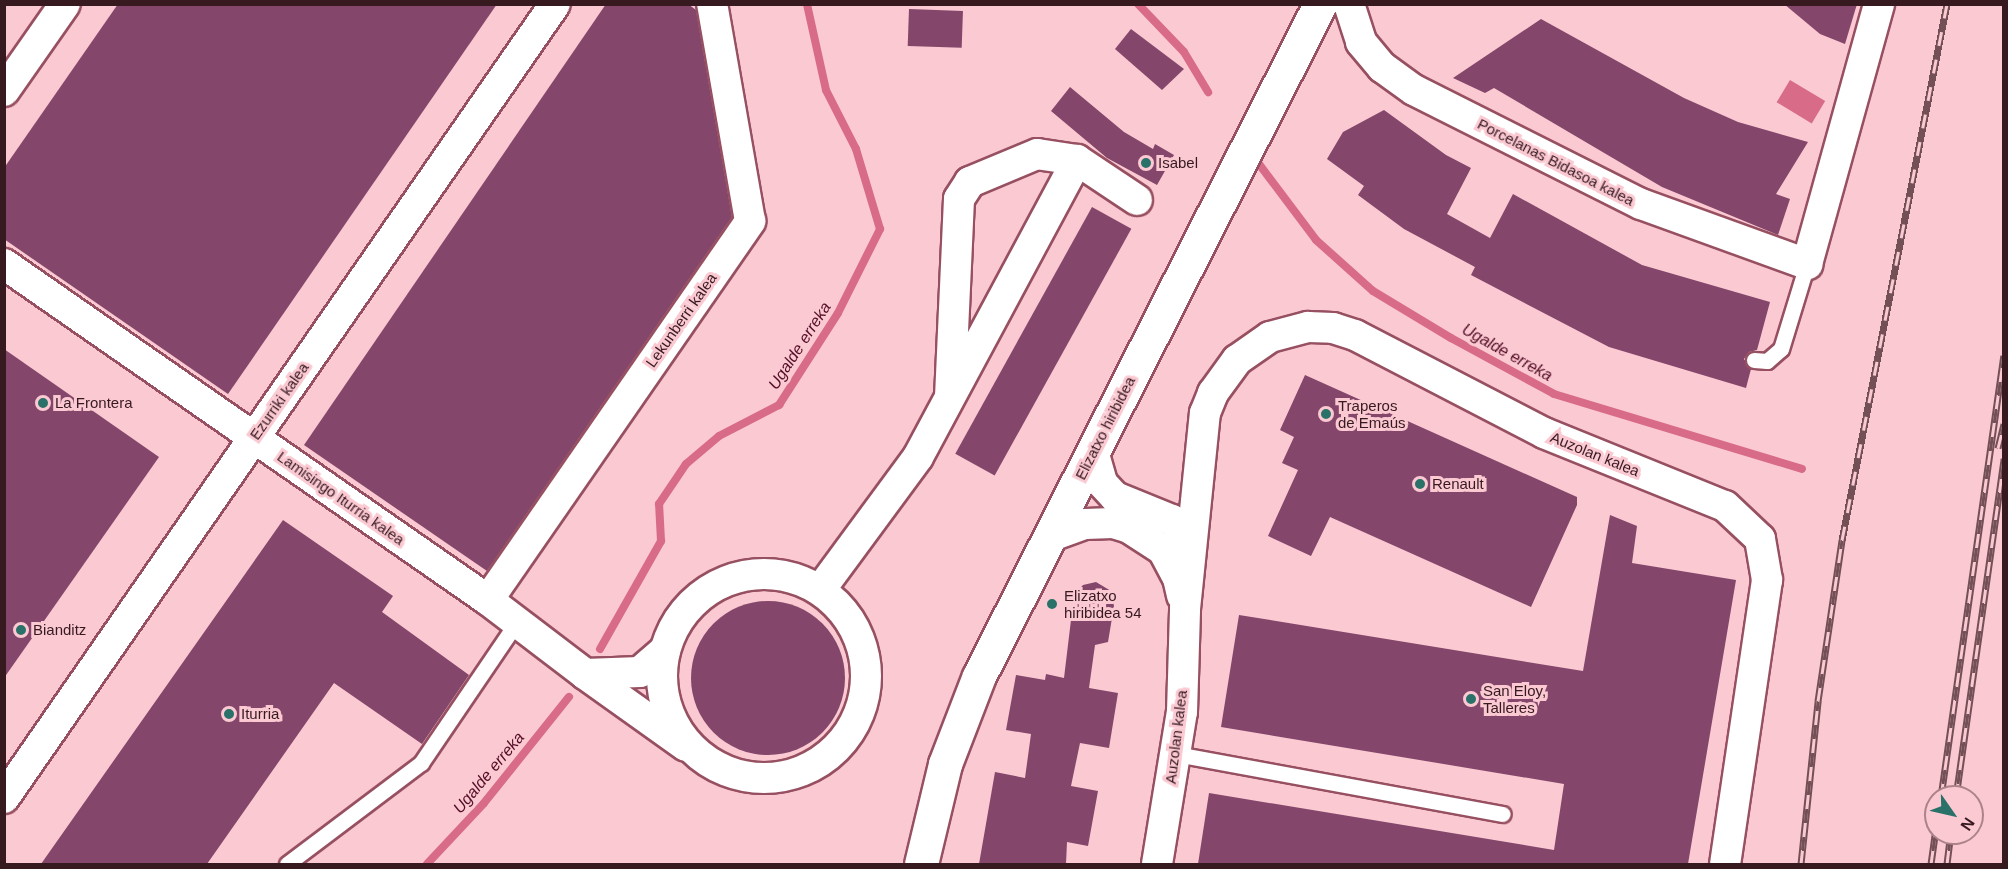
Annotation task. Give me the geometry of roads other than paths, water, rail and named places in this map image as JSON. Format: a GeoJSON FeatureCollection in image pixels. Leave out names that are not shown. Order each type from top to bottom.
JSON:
{"type":"FeatureCollection","features":[{"type":"Feature","properties":{"kind":"main road","name":"Elizatxo hiribidea"},"geometry":{"type":"LineString","coordinates":[[908,864],[932,760],[966,670],[1279,58],[1300,4]]}},
{"type":"Feature","properties":{"kind":"main road","name":"Elizatxo hiribidea"},"geometry":{"type":"LineString","coordinates":[[921,864],[939,787],[962,719],[1049,537],[1320,4]]}},
{"type":"Feature","properties":{"kind":"street"},"geometry":{"type":"LineString","coordinates":[[4,91],[65,4]]}},
{"type":"Feature","properties":{"kind":"street","name":"Ezurriki kalea"},"geometry":{"type":"LineString","coordinates":[[4,798],[555,4]]}},
{"type":"Feature","properties":{"kind":"street","name":"Lekunberri kalea"},"geometry":{"type":"LineString","coordinates":[[488,600],[750,221],[712,4]]}},
{"type":"Feature","properties":{"kind":"street","name":"Porcelanas Bidasoa kalea"},"geometry":{"type":"LineString","coordinates":[[1349,4],[1360,42],[1382,67],[1413,90],[1641,204],[1807,264]]}},
{"type":"Feature","properties":{"kind":"street"},"geometry":{"type":"LineString","coordinates":[[1807,264],[1879,4]]}},
{"type":"Feature","properties":{"kind":"street"},"geometry":{"type":"LineString","coordinates":[[950,396],[958,200],[970,182],[1037,154],[1077,160],[1137,200]]}},
{"type":"Feature","properties":{"kind":"street"},"geometry":{"type":"LineString","coordinates":[[820,591],[918,457],[1077,160]]}},
{"type":"Feature","properties":{"kind":"street","name":"Lamisingo Iturria kalea"},"geometry":{"type":"LineString","coordinates":[[4,264],[488,600],[585,674],[686,746]]}},
{"type":"Feature","properties":{"kind":"street","name":"Auzolan kalea"},"geometry":{"type":"LineString","coordinates":[[1157,864],[1182,712],[1185,609],[1197,471],[1205,413],[1213,393],[1238,360],[1253,347],[1289,330],[1333,328],[1375,343],[1544,433],[1725,506],[1760,539],[1767,580],[1725,864]]}},
{"type":"Feature","properties":{"kind":"street"},"geometry":{"type":"LineString","coordinates":[[1093,451],[1102,483],[1115,497],[1154,512],[1184,529],[1191,538]]}},
{"type":"Feature","properties":{"kind":"street"},"geometry":{"type":"LineString","coordinates":[[1154,512],[1197,471]]}},
{"type":"Feature","properties":{"kind":"street","name":"Auzolan kalea"},"geometry":{"type":"LineString","coordinates":[[1049,537],[1099,522],[1129,528],[1154,542],[1179,551],[1191,538]]}},
{"type":"Feature","properties":{"kind":"street","name":"Auzolan kalea"},"geometry":{"type":"LineString","coordinates":[[1154,542],[1171,560],[1185,609]]}},
{"type":"Feature","properties":{"kind":"street"},"geometry":{"type":"LineString","coordinates":[[759,572],[811,584],[820,591],[840,605],[863,646],[867,682],[855,725],[832,753],[815,765],[781,778],[745,777],[701,758],[686,746],[662,691],[665,650],[676,622],[694,600],[724,580],[759,572]]}},
{"type":"Feature","properties":{"kind":"street"},"geometry":{"type":"LineString","coordinates":[[585,674],[640,672],[665,650]]}},
{"type":"Feature","properties":{"kind":"lane"},"geometry":{"type":"LineString","coordinates":[[1754,360],[1767,361],[1781,350],[1807,264]]}},
{"type":"Feature","properties":{"kind":"lane"},"geometry":{"type":"LineString","coordinates":[[286,864],[421,763],[517,622]]}},
{"type":"Feature","properties":{"kind":"lane"},"geometry":{"type":"LineString","coordinates":[[1176,754],[1503,814]]}},
{"type":"Feature","properties":{"kind":"waterway","name":"Ugalde erreka"},"geometry":{"type":"LineString","coordinates":[[600,649],[661,541],[659,504],[686,464],[719,436],[779,405],[838,313],[880,229],[856,149],[826,90],[807,4]]}},
{"type":"Feature","properties":{"kind":"waterway","name":"Ugalde erreka"},"geometry":{"type":"LineString","coordinates":[[1138,4],[1184,52],[1208,92]]}},
{"type":"Feature","properties":{"kind":"waterway","name":"Ugalde erreka"},"geometry":{"type":"LineString","coordinates":[[1259,164],[1316,240],[1373,291],[1451,338],[1554,394],[1802,469]]}},
{"type":"Feature","properties":{"kind":"waterway","name":"Ugalde erreka"},"geometry":{"type":"LineString","coordinates":[[427,864],[484,803],[569,697]]}},
{"type":"Feature","properties":{"kind":"railway"},"geometry":{"type":"LineString","coordinates":[[1801,864],[1818,701],[1842,540],[1947,4]]}},
{"type":"Feature","properties":{"kind":"railway"},"geometry":{"type":"LineString","coordinates":[[1943,785],[2004,355]]}},
{"type":"Feature","properties":{"kind":"railway"},"geometry":{"type":"LineString","coordinates":[[1998,448],[2004,424]]}},
{"type":"Feature","properties":{"kind":"railway"},"geometry":{"type":"LineString","coordinates":[[1958,785],[2004,458]]}},
{"type":"Feature","properties":{"kind":"railway"},"geometry":{"type":"LineString","coordinates":[[1931,864],[1934,845]]}},
{"type":"Feature","properties":{"kind":"railway"},"geometry":{"type":"LineString","coordinates":[[1947,864],[1949,845]]}},
{"type":"Feature","properties":{"kind":"place","name":"Isabel"},"geometry":{"type":"Point","coordinates":[1146,163]}},
{"type":"Feature","properties":{"kind":"place","name":"La Frontera"},"geometry":{"type":"Point","coordinates":[43,403]}},
{"type":"Feature","properties":{"kind":"place","name":"Traperos de Emaús"},"geometry":{"type":"Point","coordinates":[1326,414]}},
{"type":"Feature","properties":{"kind":"place","name":"Renault"},"geometry":{"type":"Point","coordinates":[1420,484]}},
{"type":"Feature","properties":{"kind":"place","name":"Elizatxo hiribidea 54"},"geometry":{"type":"Point","coordinates":[1052,604]}},
{"type":"Feature","properties":{"kind":"place","name":"Bianditz"},"geometry":{"type":"Point","coordinates":[21,630]}},
{"type":"Feature","properties":{"kind":"place","name":"San Eloy, Talleres"},"geometry":{"type":"Point","coordinates":[1471,699]}},
{"type":"Feature","properties":{"kind":"place","name":"Iturria"},"geometry":{"type":"Point","coordinates":[229,714]}}]}
